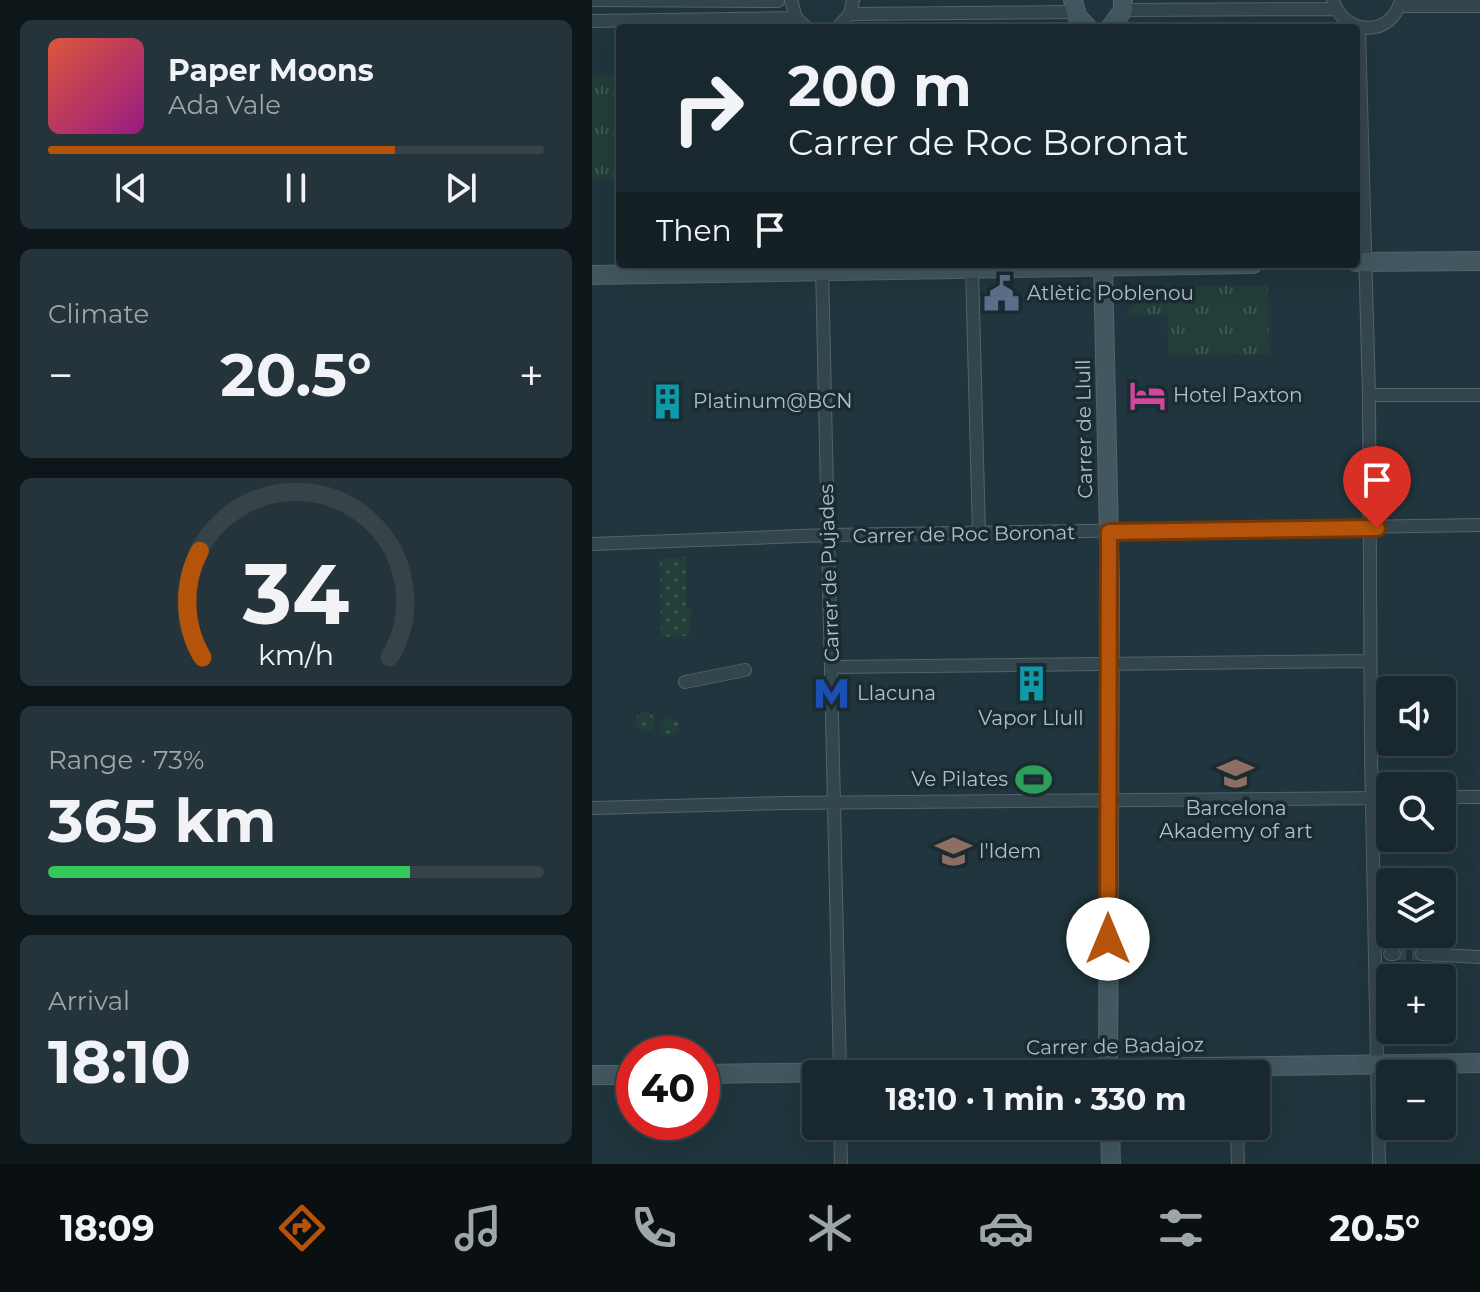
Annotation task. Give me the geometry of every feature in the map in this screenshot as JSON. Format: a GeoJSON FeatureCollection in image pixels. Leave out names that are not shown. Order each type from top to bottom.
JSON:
{"type":"FeatureCollection","features":[{"type":"Feature","properties":{"kind":"street"},"geometry":{"type":"LineString","coordinates":[[592,0],[778,1]]}},
{"type":"Feature","properties":{"kind":"street"},"geometry":{"type":"LineString","coordinates":[[791,0],[796,18],[803,24]]}},
{"type":"Feature","properties":{"kind":"street"},"geometry":{"type":"LineString","coordinates":[[841,24],[850,14],[853,0]]}},
{"type":"Feature","properties":{"kind":"street"},"geometry":{"type":"LineString","coordinates":[[1360,28],[1383,25],[1391,19],[1400,3],[1480,6]]}},
{"type":"Feature","properties":{"kind":"street"},"geometry":{"type":"LineString","coordinates":[[1117,15],[1335,4],[1351,24]]}},
{"type":"Feature","properties":{"kind":"street"},"geometry":{"type":"LineString","coordinates":[[850,14],[1081,16]]}},
{"type":"Feature","properties":{"kind":"street"},"geometry":{"type":"LineString","coordinates":[[592,21],[796,18]]}},
{"type":"Feature","properties":{"kind":"street"},"geometry":{"type":"LineString","coordinates":[[1360,145],[1361,262],[1369,395],[1370,661],[1378,1060]]}},
{"type":"Feature","properties":{"kind":"street"},"geometry":{"type":"LineString","coordinates":[[1361,262],[1480,261]]}},
{"type":"Feature","properties":{"kind":"street"},"geometry":{"type":"LineString","coordinates":[[592,275],[822,268],[1005,268]]}},
{"type":"Feature","properties":{"kind":"street","name":"Carrer de Pujades"},"geometry":{"type":"LineString","coordinates":[[822,268],[840,1060]]}},
{"type":"Feature","properties":{"kind":"street","name":"Carrer de Llull"},"geometry":{"type":"LineString","coordinates":[[1103,268],[1109,532],[1108,1060]]}},
{"type":"Feature","properties":{"kind":"street"},"geometry":{"type":"LineString","coordinates":[[972,269],[979,533]]}},
{"type":"Feature","properties":{"kind":"street"},"geometry":{"type":"LineString","coordinates":[[1369,395],[1480,395]]}},
{"type":"Feature","properties":{"kind":"street","name":"Carrer de Roc Boronat"},"geometry":{"type":"LineString","coordinates":[[592,544],[828,535],[1480,525]]}},
{"type":"Feature","properties":{"kind":"street"},"geometry":{"type":"LineString","coordinates":[[832,667],[1370,661]]}},
{"type":"Feature","properties":{"kind":"street"},"geometry":{"type":"LineString","coordinates":[[685,682],[745,670]]}},
{"type":"Feature","properties":{"kind":"street"},"geometry":{"type":"LineString","coordinates":[[592,808],[836,802],[1374,797]]}},
{"type":"Feature","properties":{"kind":"street"},"geometry":{"type":"LineString","coordinates":[[1456,797],[1480,797]]}},
{"type":"Feature","properties":{"kind":"street"},"geometry":{"type":"LineString","coordinates":[[1422,954],[1480,957]]}},
{"type":"Feature","properties":{"kind":"street","name":"Carrer de Badajoz"},"geometry":{"type":"LineString","coordinates":[[1456,1063],[1480,1063]]}},
{"type":"Feature","properties":{"kind":"street","name":"Carrer de Badajoz"},"geometry":{"type":"LineString","coordinates":[[1270,1067],[1376,1064]]}},
{"type":"Feature","properties":{"kind":"street","name":"Carrer de Badajoz"},"geometry":{"type":"LineString","coordinates":[[720,1074],[802,1074]]}},
{"type":"Feature","properties":{"kind":"street"},"geometry":{"type":"LineString","coordinates":[[592,1075],[616,1075]]}},
{"type":"Feature","properties":{"kind":"street"},"geometry":{"type":"LineString","coordinates":[[840,1140],[841,1164]]}},
{"type":"Feature","properties":{"kind":"street"},"geometry":{"type":"LineString","coordinates":[[1110,1140],[1111,1164]]}},
{"type":"Feature","properties":{"kind":"street"},"geometry":{"type":"LineString","coordinates":[[1237,1140],[1238,1164]]}},
{"type":"Feature","properties":{"kind":"street"},"geometry":{"type":"LineString","coordinates":[[1379,1140],[1379,1164]]}},
{"type":"Feature","properties":{"kind":"green space"},"geometry":{"type":"Polygon","coordinates":[[[592,75],[616,75],[616,180],[592,180],[592,75]]]}},
{"type":"Feature","properties":{"kind":"green space"},"geometry":{"type":"Polygon","coordinates":[[[1268,285],[1269,354],[1168,356],[1167,315],[1124,316],[1152,286],[1268,285]]]}},
{"type":"Feature","properties":{"kind":"green space"},"geometry":{"type":"Polygon","coordinates":[[[686,557],[687,608],[691,608],[689,636],[661,637],[660,558],[686,557]]]}},
{"type":"Feature","properties":{"kind":"green space"},"geometry":{"type":"Polygon","coordinates":[[[645,712],[652,715],[655,722],[652,729],[645,732],[638,729],[635,722],[638,715],[645,712]]]}},
{"type":"Feature","properties":{"kind":"green space"},"geometry":{"type":"Polygon","coordinates":[[[666,718],[674,718],[679,727],[677,734],[666,736],[661,731],[661,723],[666,718]]]}},
{"type":"Feature","properties":{"kind":"tunnel"},"geometry":{"type":"LineString","coordinates":[[1394,954],[1422,954]]}},
{"type":"Feature","properties":{"kind":"place","name":"Atlètic Poblenou"},"geometry":{"type":"Point","coordinates":[1001,293]}},
{"type":"Feature","properties":{"kind":"place","name":"Hotel Paxton"},"geometry":{"type":"Point","coordinates":[1147,395]}},
{"type":"Feature","properties":{"kind":"place","name":"Platinum@BCN"},"geometry":{"type":"Point","coordinates":[667,401]}},
{"type":"Feature","properties":{"kind":"place","name":"Vapor Llull"},"geometry":{"type":"Point","coordinates":[1031,683]}},
{"type":"Feature","properties":{"kind":"place","name":"Llacuna"},"geometry":{"type":"Point","coordinates":[831,693]}},
{"type":"Feature","properties":{"kind":"place","name":"Barcelona Akademy of art"},"geometry":{"type":"Point","coordinates":[1236,773]}},
{"type":"Feature","properties":{"kind":"place","name":"Ve Pilates"},"geometry":{"type":"Point","coordinates":[1034,779]}},
{"type":"Feature","properties":{"kind":"place","name":"l'Idem"},"geometry":{"type":"Point","coordinates":[953,851]}},
{"type":"Feature","properties":{"kind":"route"},"geometry":{"type":"LineString","coordinates":[[1108,939],[1109,532],[1377,528]]}}]}
